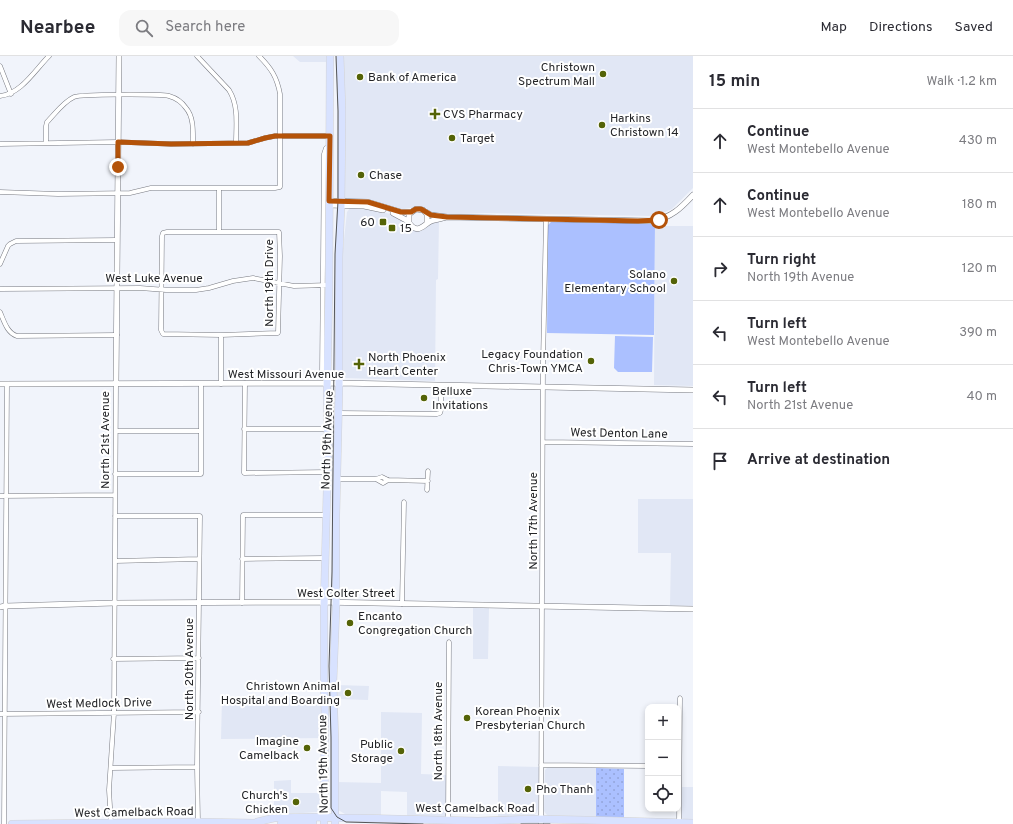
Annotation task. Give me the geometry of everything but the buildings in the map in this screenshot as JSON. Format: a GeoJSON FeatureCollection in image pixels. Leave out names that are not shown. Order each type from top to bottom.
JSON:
{"type":"FeatureCollection","features":[{"type":"Feature","properties":{"kind":"main road","name":"North 19th Avenue"},"geometry":{"type":"LineString","coordinates":[[327,819],[324,603],[328,472],[326,285],[330,148],[330,56]]}},
{"type":"Feature","properties":{"kind":"main road","name":"North 19th Avenue"},"geometry":{"type":"LineString","coordinates":[[327,819],[335,743],[333,683],[336,603],[336,479],[339,413],[338,286],[342,109],[340,56]]}},
{"type":"Feature","properties":{"kind":"main road","name":"West Camelback Road"},"geometry":{"type":"LineString","coordinates":[[12,824],[257,822],[274,818],[693,823]]}},
{"type":"Feature","properties":{"kind":"main road"},"geometry":{"type":"LineString","coordinates":[[281,824],[327,819]]}},
{"type":"Feature","properties":{"kind":"main road","name":"West Camelback Road"},"geometry":{"type":"LineString","coordinates":[[257,822],[265,824]]}},
{"type":"Feature","properties":{"kind":"street"},"geometry":{"type":"LineString","coordinates":[[0,96],[11,94],[18,89],[49,56]]}},
{"type":"Feature","properties":{"kind":"street","name":"North 21st Avenue"},"geometry":{"type":"LineString","coordinates":[[111,824],[109,790],[114,713],[113,659],[116,516],[118,56]]}},
{"type":"Feature","properties":{"kind":"street"},"geometry":{"type":"LineString","coordinates":[[197,56],[233,96],[236,109],[236,143]]}},
{"type":"Feature","properties":{"kind":"street"},"geometry":{"type":"LineString","coordinates":[[0,192],[58,194],[130,193],[151,188],[280,187],[280,94],[276,78],[259,56]]}},
{"type":"Feature","properties":{"kind":"street"},"geometry":{"type":"LineString","coordinates":[[0,66],[11,94]]}},
{"type":"Feature","properties":{"kind":"street"},"geometry":{"type":"LineString","coordinates":[[46,143],[46,126],[48,122],[67,101],[75,96],[158,95],[175,98],[188,109],[191,116],[193,144]]}},
{"type":"Feature","properties":{"kind":"street"},"geometry":{"type":"LineString","coordinates":[[0,144],[118,142],[193,144],[248,143],[265,138],[281,136],[330,136]]}},
{"type":"Feature","properties":{"kind":"street","name":"North 19th Avenue"},"geometry":{"type":"LineString","coordinates":[[322,374],[326,285],[324,154],[326,148],[330,148]]}},
{"type":"Feature","properties":{"kind":"street"},"geometry":{"type":"LineString","coordinates":[[219,188],[219,232],[163,233],[161,330],[163,334],[221,334],[221,384]]}},
{"type":"Feature","properties":{"kind":"street"},"geometry":{"type":"LineString","coordinates":[[329,203],[368,202],[401,212],[411,212],[418,209],[431,215],[447,217],[638,221],[659,220],[674,213],[693,195]]}},
{"type":"Feature","properties":{"kind":"street"},"geometry":{"type":"LineString","coordinates":[[341,203],[369,206],[400,216],[408,220],[410,225],[414,228],[420,228],[427,223],[447,217]]}},
{"type":"Feature","properties":{"kind":"street"},"geometry":{"type":"LineString","coordinates":[[408,220],[411,212]]}},
{"type":"Feature","properties":{"kind":"street"},"geometry":{"type":"LineString","coordinates":[[426,212],[428,217],[427,223]]}},
{"type":"Feature","properties":{"kind":"street","name":"North 17th Avenue"},"geometry":{"type":"LineString","coordinates":[[541,822],[546,219]]}},
{"type":"Feature","properties":{"kind":"street","name":"North 19th Drive"},"geometry":{"type":"LineString","coordinates":[[219,232],[279,232],[280,283],[278,333],[221,334]]}},
{"type":"Feature","properties":{"kind":"street"},"geometry":{"type":"LineString","coordinates":[[0,264],[10,244],[16,241],[116,240]]}},
{"type":"Feature","properties":{"kind":"street","name":"West Luke Avenue"},"geometry":{"type":"LineString","coordinates":[[0,289],[145,288],[161,290],[196,290],[245,279],[264,280],[294,286],[326,285]]}},
{"type":"Feature","properties":{"kind":"street"},"geometry":{"type":"LineString","coordinates":[[0,312],[12,334],[17,336],[116,335]]}},
{"type":"Feature","properties":{"kind":"street"},"geometry":{"type":"LineString","coordinates":[[245,383],[244,473],[328,472]]}},
{"type":"Feature","properties":{"kind":"street","name":"West Missouri Avenue"},"geometry":{"type":"LineString","coordinates":[[0,384],[339,383],[693,390]]}},
{"type":"Feature","properties":{"kind":"street"},"geometry":{"type":"LineString","coordinates":[[4,824],[2,606],[7,496],[7,384]]}},
{"type":"Feature","properties":{"kind":"street"},"geometry":{"type":"LineString","coordinates":[[116,474],[201,474],[201,384]]}},
{"type":"Feature","properties":{"kind":"street"},"geometry":{"type":"LineString","coordinates":[[339,413],[437,414],[442,410],[442,385]]}},
{"type":"Feature","properties":{"kind":"street"},"geometry":{"type":"LineString","coordinates":[[244,429],[328,429]]}},
{"type":"Feature","properties":{"kind":"street"},"geometry":{"type":"LineString","coordinates":[[116,431],[201,431]]}},
{"type":"Feature","properties":{"kind":"street","name":"West Denton Lane"},"geometry":{"type":"LineString","coordinates":[[544,442],[693,444]]}},
{"type":"Feature","properties":{"kind":"street"},"geometry":{"type":"LineString","coordinates":[[427,490],[428,472]]}},
{"type":"Feature","properties":{"kind":"street"},"geometry":{"type":"LineString","coordinates":[[336,479],[376,479],[383,483],[388,480],[428,480]]}},
{"type":"Feature","properties":{"kind":"street"},"geometry":{"type":"LineString","coordinates":[[0,496],[115,495]]}},
{"type":"Feature","properties":{"kind":"street"},"geometry":{"type":"LineString","coordinates":[[402,604],[404,502]]}},
{"type":"Feature","properties":{"kind":"street"},"geometry":{"type":"LineString","coordinates":[[242,603],[243,515],[327,515]]}},
{"type":"Feature","properties":{"kind":"street","name":"North 20th Avenue"},"geometry":{"type":"LineString","coordinates":[[116,516],[200,516],[199,712],[197,767],[198,822]]}},
{"type":"Feature","properties":{"kind":"street"},"geometry":{"type":"LineString","coordinates":[[242,559],[325,558]]}},
{"type":"Feature","properties":{"kind":"street"},"geometry":{"type":"LineString","coordinates":[[115,561],[199,560]]}},
{"type":"Feature","properties":{"kind":"street","name":"West Colter Street"},"geometry":{"type":"LineString","coordinates":[[2,606],[115,603],[336,603],[693,609]]}},
{"type":"Feature","properties":{"kind":"street","name":"North 18th Avenue"},"geometry":{"type":"LineString","coordinates":[[448,820],[449,642]]}},
{"type":"Feature","properties":{"kind":"street"},"geometry":{"type":"LineString","coordinates":[[113,659],[199,658]]}},
{"type":"Feature","properties":{"kind":"street"},"geometry":{"type":"LineString","coordinates":[[679,740],[680,698]]}},
{"type":"Feature","properties":{"kind":"street","name":"West Medlock Drive"},"geometry":{"type":"LineString","coordinates":[[2,714],[199,712]]}},
{"type":"Feature","properties":{"kind":"street"},"geometry":{"type":"LineString","coordinates":[[541,765],[645,766]]}},
{"type":"Feature","properties":{"kind":"street"},"geometry":{"type":"LineString","coordinates":[[111,768],[197,767]]}},
{"type":"Feature","properties":{"kind":"street"},"geometry":{"type":"LineString","coordinates":[[679,776],[679,823]]}},
{"type":"Feature","properties":{"kind":"shaded area"},"geometry":{"type":"Polygon","coordinates":[[[293,56],[328,56],[328,62],[300,62],[293,56]]]}},
{"type":"Feature","properties":{"kind":"shaded area","name":"Christown Spectrum Mall"},"geometry":{"type":"Polygon","coordinates":[[[342,56],[693,56],[693,188],[672,209],[652,216],[485,213],[437,215],[426,209],[409,208],[399,210],[371,200],[343,199],[342,56]]]}},
{"type":"Feature","properties":{"kind":"shaded area"},"geometry":{"type":"Polygon","coordinates":[[[360,207],[395,215],[414,230],[421,231],[439,221],[438,279],[436,280],[435,381],[346,378],[342,373],[342,258],[347,212],[350,208],[360,207]]]}},
{"type":"Feature","properties":{"kind":"shaded area"},"geometry":{"type":"Polygon","coordinates":[[[551,222],[655,223],[654,335],[547,333],[548,225],[551,222]]]}},
{"type":"Feature","properties":{"kind":"shaded area","name":"Solano Elementary School"},"geometry":{"type":"Polygon","coordinates":[[[655,226],[693,226],[693,386],[654,385],[655,226]]]}},
{"type":"Feature","properties":{"kind":"shaded area"},"geometry":{"type":"Polygon","coordinates":[[[615,336],[653,337],[652,372],[618,372],[614,368],[615,336]]]}},
{"type":"Feature","properties":{"kind":"shaded area"},"geometry":{"type":"Polygon","coordinates":[[[638,499],[693,499],[693,606],[670,605],[671,553],[638,553],[638,499]]]}},
{"type":"Feature","properties":{"kind":"shaded area"},"geometry":{"type":"Polygon","coordinates":[[[473,607],[489,608],[488,659],[473,659],[473,607]]]}},
{"type":"Feature","properties":{"kind":"shaded area"},"geometry":{"type":"Polygon","coordinates":[[[336,685],[369,686],[368,700],[336,699],[336,685]]]}},
{"type":"Feature","properties":{"kind":"shaded area"},"geometry":{"type":"Polygon","coordinates":[[[322,697],[324,738],[221,739],[222,698],[322,697]]]}},
{"type":"Feature","properties":{"kind":"shaded area"},"geometry":{"type":"Polygon","coordinates":[[[381,712],[422,713],[421,774],[446,775],[445,816],[407,816],[407,792],[381,791],[381,815],[345,814],[338,810],[337,782],[381,783],[381,712]]]}},
{"type":"Feature","properties":{"kind":"shaded area"},"geometry":{"type":"Polygon","coordinates":[[[498,766],[539,767],[538,809],[536,814],[498,818],[498,766]]]}},
{"type":"Feature","properties":{"kind":"shaded area"},"geometry":{"type":"Polygon","coordinates":[[[548,767],[596,768],[596,817],[548,816],[546,814],[544,811],[545,770],[548,767]]]}},
{"type":"Feature","properties":{"kind":"shaded area"},"geometry":{"type":"Polygon","coordinates":[[[596,768],[624,769],[624,819],[596,817],[596,768]]]}},
{"type":"Feature","properties":{"kind":"shaded area"},"geometry":{"type":"Polygon","coordinates":[[[291,780],[291,793],[321,793],[320,809],[317,812],[274,815],[274,781],[291,780]]]}},
{"type":"Feature","properties":{"kind":"shaded area"},"geometry":{"type":"Polygon","coordinates":[[[682,787],[693,787],[693,820],[685,820],[682,818],[682,787]]]}},
{"type":"Feature","properties":{"kind":"tram line"},"geometry":{"type":"LineString","coordinates":[[336,56],[338,111],[338,201],[335,254],[332,572],[329,666],[331,808],[337,817],[346,822],[423,824]]}},
{"type":"Feature","properties":{"kind":"tram line"},"geometry":{"type":"LineString","coordinates":[[521,824],[550,824]]}},
{"type":"Feature","properties":{"kind":"place","name":"Christown Spectrum Mall"},"geometry":{"type":"Point","coordinates":[603,74]}},
{"type":"Feature","properties":{"kind":"place","name":"Bank of America"},"geometry":{"type":"Point","coordinates":[360,77]}},
{"type":"Feature","properties":{"kind":"place","name":"CVS Pharmacy"},"geometry":{"type":"Point","coordinates":[435,114]}},
{"type":"Feature","properties":{"kind":"place","name":"Harkins Christown 14"},"geometry":{"type":"Point","coordinates":[602,125]}},
{"type":"Feature","properties":{"kind":"place","name":"Target"},"geometry":{"type":"Point","coordinates":[452,138]}},
{"type":"Feature","properties":{"kind":"place","name":"Chase"},"geometry":{"type":"Point","coordinates":[361,175]}},
{"type":"Feature","properties":{"kind":"place","name":"60"},"geometry":{"type":"Point","coordinates":[383,222]}},
{"type":"Feature","properties":{"kind":"place","name":"15"},"geometry":{"type":"Point","coordinates":[392,228]}},
{"type":"Feature","properties":{"kind":"place","name":"Solano Elementary School"},"geometry":{"type":"Point","coordinates":[674,281]}},
{"type":"Feature","properties":{"kind":"place","name":"Legacy Foundation Chris-Town YMCA"},"geometry":{"type":"Point","coordinates":[591,361]}},
{"type":"Feature","properties":{"kind":"place","name":"North Phoenix Heart Center"},"geometry":{"type":"Point","coordinates":[359,364]}},
{"type":"Feature","properties":{"kind":"place","name":"Belluxe Invitations"},"geometry":{"type":"Point","coordinates":[424,398]}},
{"type":"Feature","properties":{"kind":"place","name":"Encanto Congregation Church"},"geometry":{"type":"Point","coordinates":[350,623]}},
{"type":"Feature","properties":{"kind":"place","name":"Christown Animal Hospital and Boarding"},"geometry":{"type":"Point","coordinates":[348,693]}},
{"type":"Feature","properties":{"kind":"place","name":"Korean Phoenix Presbyterian Church"},"geometry":{"type":"Point","coordinates":[467,718]}},
{"type":"Feature","properties":{"kind":"place","name":"Imagine Camelback"},"geometry":{"type":"Point","coordinates":[307,748]}},
{"type":"Feature","properties":{"kind":"place","name":"Public Storage"},"geometry":{"type":"Point","coordinates":[401,751]}},
{"type":"Feature","properties":{"kind":"place","name":"Pho Thanh"},"geometry":{"type":"Point","coordinates":[528,789]}},
{"type":"Feature","properties":{"kind":"place","name":"Church's Chicken"},"geometry":{"type":"Point","coordinates":[296,802]}},
{"type":"Feature","properties":{"kind":"route"},"geometry":{"type":"LineString","coordinates":[[118,167],[118,142],[171,144],[248,143],[275,136],[330,136],[329,201],[368,202],[401,212],[411,212],[416,209],[421,209],[431,215],[447,217],[638,221],[659,220]]}}]}
